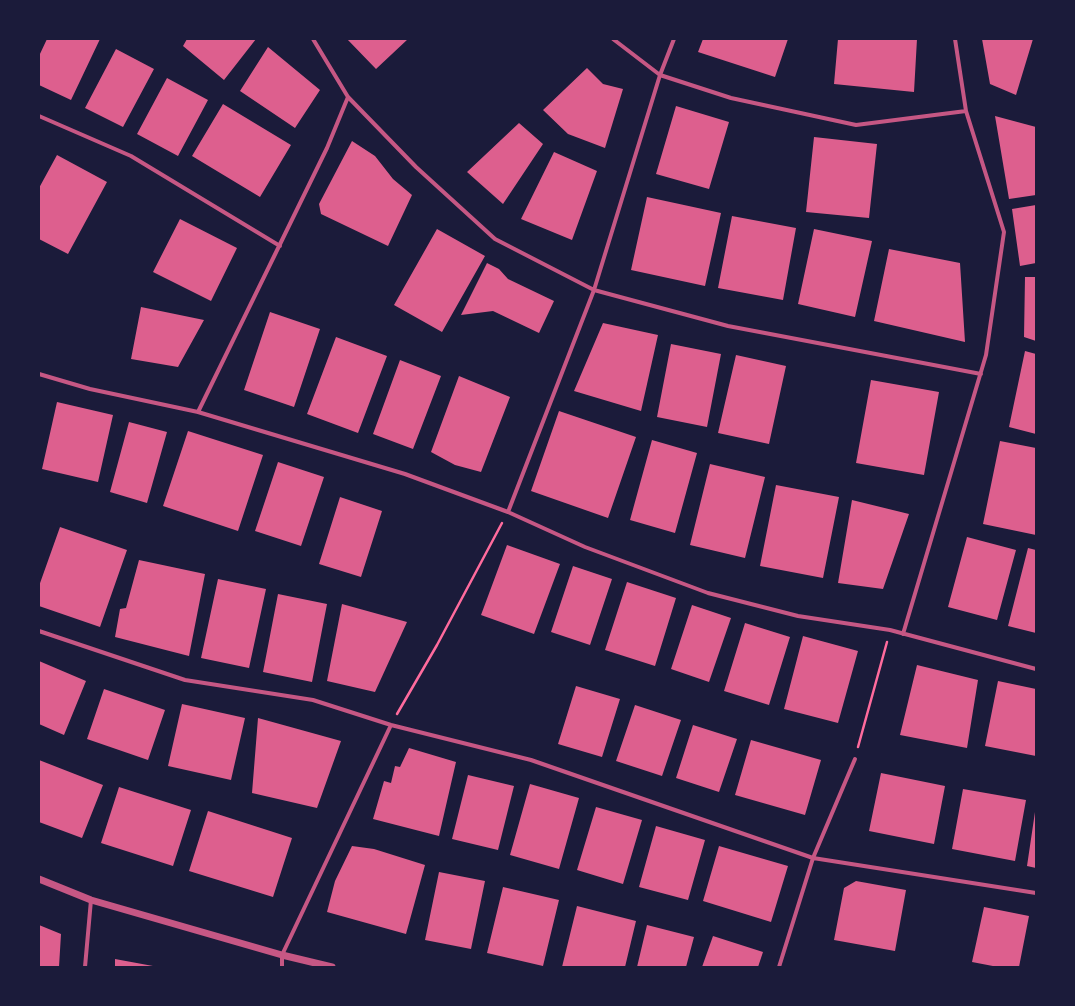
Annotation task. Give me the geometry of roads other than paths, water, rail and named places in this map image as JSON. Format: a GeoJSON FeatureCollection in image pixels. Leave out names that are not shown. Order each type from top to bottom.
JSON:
{"type":"FeatureCollection","features":[{"type":"Feature","properties":{"kind":"street"},"geometry":{"type":"LineString","coordinates":[[312,39],[348,97],[416,167],[495,239],[594,290],[728,326],[981,374]]}},
{"type":"Feature","properties":{"kind":"street"},"geometry":{"type":"LineString","coordinates":[[613,39],[660,75],[731,98],[856,125],[966,111]]}},
{"type":"Feature","properties":{"kind":"street"},"geometry":{"type":"LineString","coordinates":[[508,512],[594,290],[660,75],[674,39]]}},
{"type":"Feature","properties":{"kind":"street"},"geometry":{"type":"LineString","coordinates":[[903,634],[986,355],[1004,232],[966,111],[955,39]]}},
{"type":"Feature","properties":{"kind":"street"},"geometry":{"type":"LineString","coordinates":[[198,412],[327,148],[348,97]]}},
{"type":"Feature","properties":{"kind":"street"},"geometry":{"type":"LineString","coordinates":[[39,116],[130,156],[280,246]]}},
{"type":"Feature","properties":{"kind":"street"},"geometry":{"type":"LineString","coordinates":[[39,374],[90,389],[198,412],[405,474],[508,512],[585,547],[708,593],[798,616],[890,630],[1036,669]]}},
{"type":"Feature","properties":{"kind":"street"},"geometry":{"type":"LineString","coordinates":[[39,631],[184,680],[313,700],[391,724],[531,760],[813,858],[1036,892]]}},
{"type":"Feature","properties":{"kind":"street"},"geometry":{"type":"LineString","coordinates":[[282,967],[282,955],[391,724]]}},
{"type":"Feature","properties":{"kind":"street"},"geometry":{"type":"LineString","coordinates":[[779,967],[813,858],[855,759]]}},
{"type":"Feature","properties":{"kind":"street"},"geometry":{"type":"LineString","coordinates":[[39,879],[91,900],[282,955],[332,967]]}},
{"type":"Feature","properties":{"kind":"street"},"geometry":{"type":"LineString","coordinates":[[85,967],[91,900]]}}]}
